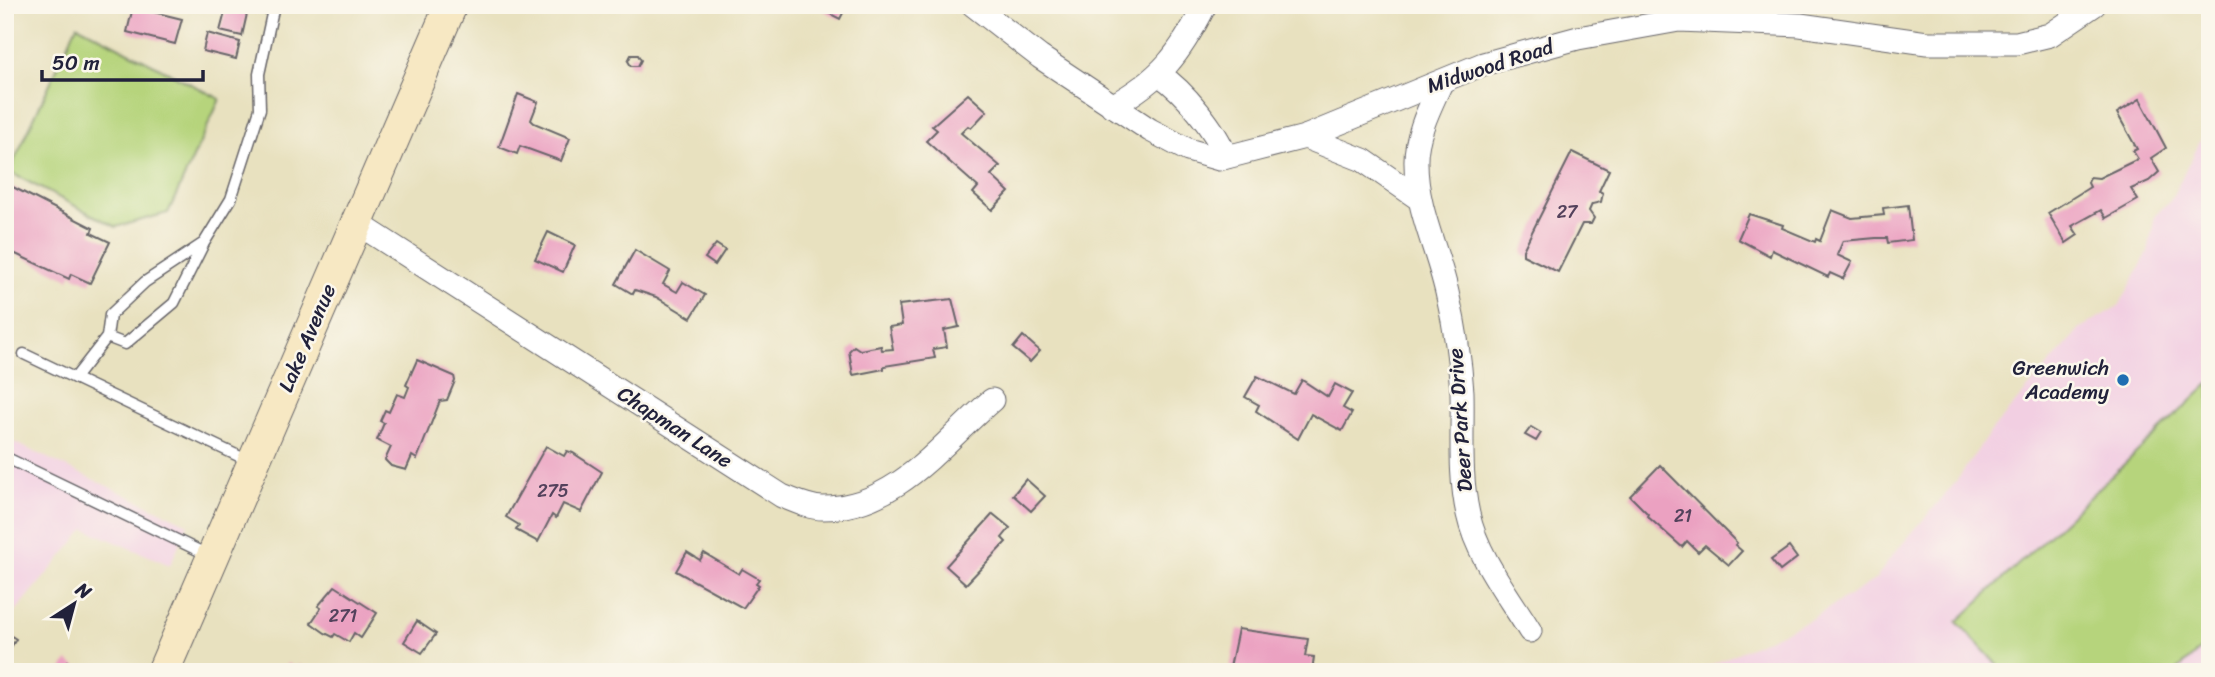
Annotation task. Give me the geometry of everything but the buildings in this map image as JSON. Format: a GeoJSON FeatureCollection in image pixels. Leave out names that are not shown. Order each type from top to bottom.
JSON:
{"type":"FeatureCollection","features":[{"type":"Feature","properties":{"kind":"main road","name":"Lake Avenue"},"geometry":{"type":"LineString","coordinates":[[163,672],[451,5]]}},
{"type":"Feature","properties":{"kind":"street","name":"Midwood Road"},"geometry":{"type":"LineString","coordinates":[[973,5],[1040,57],[1112,106],[1188,150],[1219,159],[1305,137],[1410,92],[1441,83],[1521,51],[1679,20],[1800,25],[1927,43],[1994,44],[2017,43],[2050,35],[2094,5]]}},
{"type":"Feature","properties":{"kind":"street"},"geometry":{"type":"LineString","coordinates":[[1112,106],[1160,75],[1185,43],[1205,5]]}},
{"type":"Feature","properties":{"kind":"street"},"geometry":{"type":"LineString","coordinates":[[1160,75],[1185,98],[1214,132],[1226,157]]}},
{"type":"Feature","properties":{"kind":"street","name":"Deer Park Drive"},"geometry":{"type":"LineString","coordinates":[[1441,83],[1419,140],[1416,160],[1418,198],[1434,242],[1448,298],[1462,389],[1463,477],[1468,516],[1482,550],[1530,631]]}},
{"type":"Feature","properties":{"kind":"street"},"geometry":{"type":"LineString","coordinates":[[1305,137],[1363,160],[1418,198]]}},
{"type":"Feature","properties":{"kind":"street","name":"Chapman Lane"},"geometry":{"type":"LineString","coordinates":[[357,223],[782,496],[809,506],[822,508],[870,500],[895,487],[992,400]]}},
{"type":"Feature","properties":{"kind":"lane"},"geometry":{"type":"LineString","coordinates":[[107,337],[125,344],[174,303],[204,243],[231,199],[260,109],[259,74],[274,5]]}},
{"type":"Feature","properties":{"kind":"lane"},"geometry":{"type":"LineString","coordinates":[[75,378],[107,337],[110,315],[145,282],[204,243]]}},
{"type":"Feature","properties":{"kind":"lane"},"geometry":{"type":"LineString","coordinates":[[24,354],[253,464]]}},
{"type":"Feature","properties":{"kind":"lane"},"geometry":{"type":"LineString","coordinates":[[5,457],[213,557]]}},
{"type":"Feature","properties":{"kind":"shaded area","name":"Greenwich Academy"},"geometry":{"type":"Polygon","coordinates":[[[2210,122],[2210,672],[1696,672],[1811,619],[1876,579],[1890,558],[1955,483],[1990,432],[2082,327],[2119,306],[2148,252],[2155,214],[2169,203],[2210,122]]]}},
{"type":"Feature","properties":{"kind":"shaded area"},"geometry":{"type":"Polygon","coordinates":[[[5,438],[188,524],[170,565],[85,529],[5,624],[5,438]]]}},
{"type":"Feature","properties":{"kind":"green space"},"geometry":{"type":"Polygon","coordinates":[[[77,25],[220,99],[168,213],[116,227],[9,172],[77,25]]]}},
{"type":"Feature","properties":{"kind":"green space"},"geometry":{"type":"Polygon","coordinates":[[[2210,383],[2210,640],[2176,672],[2004,672],[1957,622],[2210,383]]]}},
{"type":"Feature","properties":{"kind":"place","name":"Greenwich Academy"},"geometry":{"type":"Point","coordinates":[2123,380]}}]}
